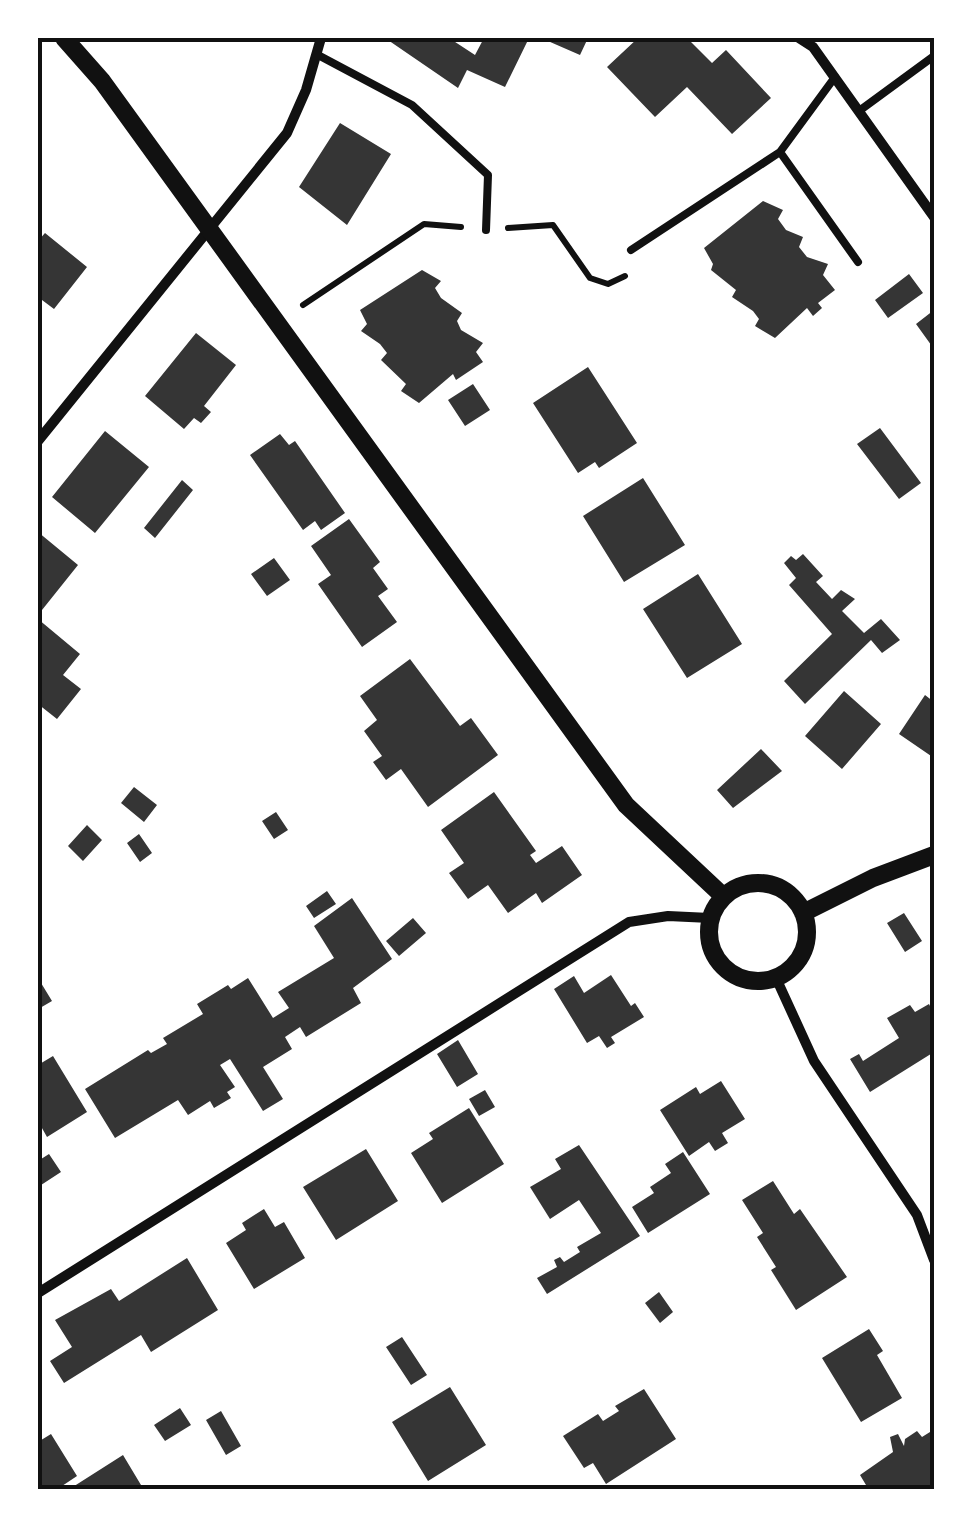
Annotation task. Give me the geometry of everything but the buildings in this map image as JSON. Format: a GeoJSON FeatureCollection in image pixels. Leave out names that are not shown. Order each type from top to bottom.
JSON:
{"type":"FeatureCollection","features":[{"type":"Feature","properties":{"kind":"street"},"geometry":{"type":"LineString","coordinates":[[64,38],[102,81],[626,805],[723,896]]}},
{"type":"Feature","properties":{"kind":"street"},"geometry":{"type":"LineString","coordinates":[[38,441],[287,132],[321,38]]}},
{"type":"Feature","properties":{"kind":"street"},"geometry":{"type":"LineString","coordinates":[[799,38],[813,47],[934,217]]}},
{"type":"Feature","properties":{"kind":"street"},"geometry":{"type":"LineString","coordinates":[[803,913],[874,878],[934,856]]}},
{"type":"Feature","properties":{"kind":"street"},"geometry":{"type":"LineString","coordinates":[[768,884],[795,899],[803,913],[806,944],[800,958],[776,978],[746,980],[730,974],[712,949],[710,918],[723,896],[737,887],[768,884]]}},
{"type":"Feature","properties":{"kind":"street"},"geometry":{"type":"LineString","coordinates":[[38,1293],[630,922],[668,916],[710,918]]}},
{"type":"Feature","properties":{"kind":"street"},"geometry":{"type":"LineString","coordinates":[[776,978],[814,1061],[917,1215],[934,1260]]}},
{"type":"Feature","properties":{"kind":"lane"},"geometry":{"type":"LineString","coordinates":[[318,55],[412,105],[488,175],[486,230]]}},
{"type":"Feature","properties":{"kind":"lane"},"geometry":{"type":"LineString","coordinates":[[859,112],[934,56]]}},
{"type":"Feature","properties":{"kind":"lane"},"geometry":{"type":"LineString","coordinates":[[631,250],[780,152],[835,77]]}},
{"type":"Feature","properties":{"kind":"lane"},"geometry":{"type":"LineString","coordinates":[[780,152],[858,262]]}},
{"type":"Feature","properties":{"kind":"path"},"geometry":{"type":"LineString","coordinates":[[277,322],[424,224],[486,230],[553,226],[590,278],[608,284],[625,276],[631,250]]}}]}
